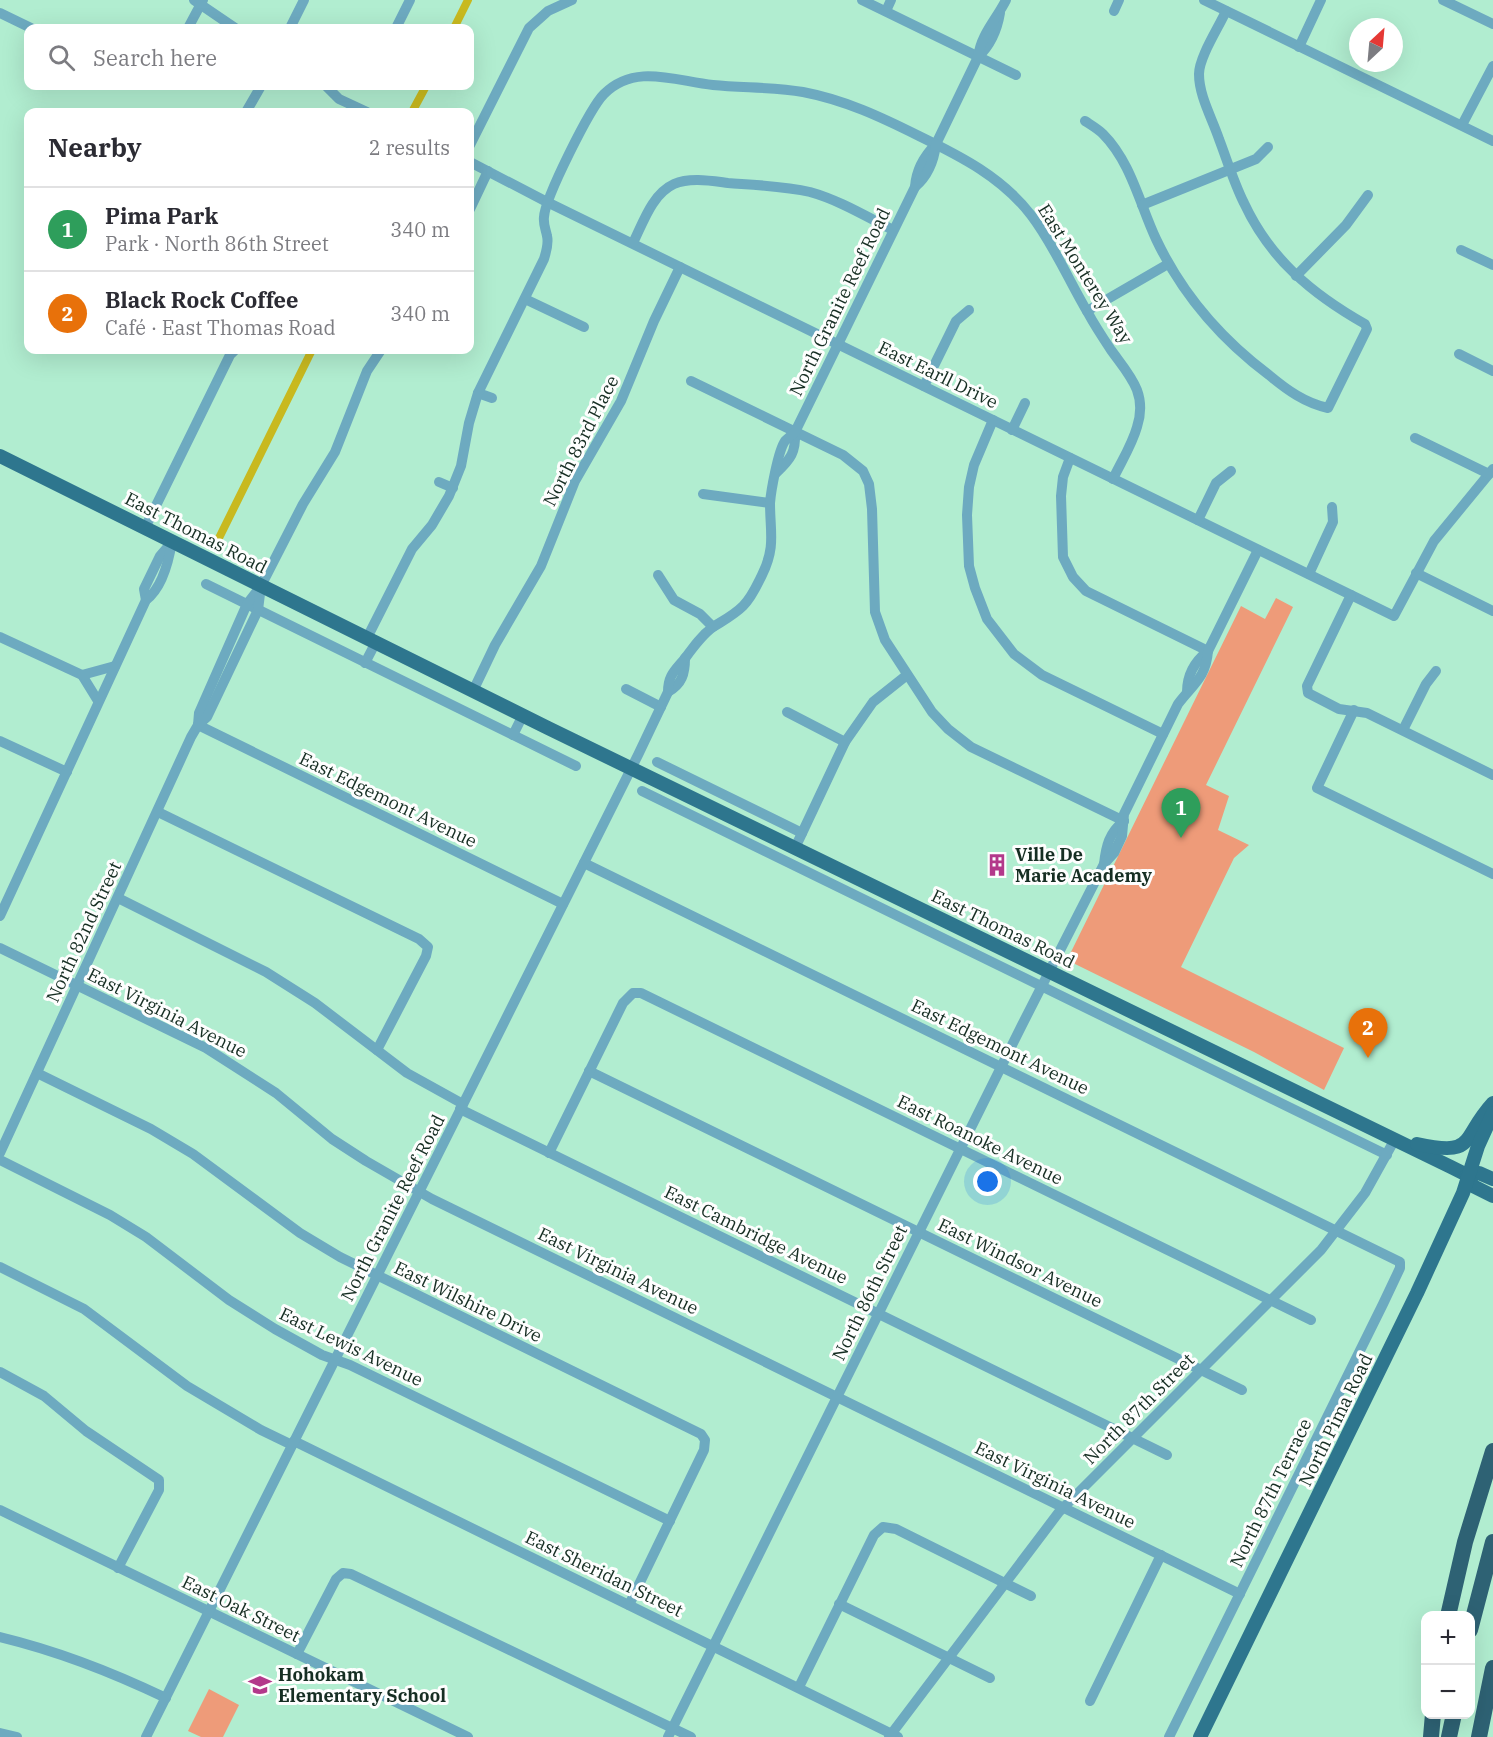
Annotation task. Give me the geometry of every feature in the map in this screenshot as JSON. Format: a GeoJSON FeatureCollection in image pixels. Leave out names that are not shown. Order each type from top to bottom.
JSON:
{"type":"FeatureCollection","features":[{"type":"Feature","properties":{"kind":"highway"},"geometry":{"type":"LineString","coordinates":[[1449,1611],[1465,1542],[1493,1451]]}},
{"type":"Feature","properties":{"kind":"highway"},"geometry":{"type":"LineString","coordinates":[[1475,1611],[1493,1542]]}},
{"type":"Feature","properties":{"kind":"highway"},"geometry":{"type":"LineString","coordinates":[[1479,1737],[1493,1668]]}},
{"type":"Feature","properties":{"kind":"highway"},"geometry":{"type":"LineString","coordinates":[[1431,1737],[1433,1719]]}},
{"type":"Feature","properties":{"kind":"highway"},"geometry":{"type":"LineString","coordinates":[[1449,1737],[1453,1719]]}},
{"type":"Feature","properties":{"kind":"main road","name":"East Thomas Road"},"geometry":{"type":"LineString","coordinates":[[0,456],[523,716],[1395,1139],[1467,1175],[1473,1186],[1493,1196]]}},
{"type":"Feature","properties":{"kind":"main road"},"geometry":{"type":"LineString","coordinates":[[1395,1139],[1436,1148],[1454,1149],[1467,1142],[1480,1117],[1493,1103]]}},
{"type":"Feature","properties":{"kind":"main road","name":"North Pima Road"},"geometry":{"type":"LineString","coordinates":[[1200,1737],[1417,1293],[1463,1193],[1467,1175],[1493,1113]]}},
{"type":"Feature","properties":{"kind":"main road","name":"East Thomas Road"},"geometry":{"type":"LineString","coordinates":[[1467,1175],[1479,1173],[1493,1179]]}},
{"type":"Feature","properties":{"kind":"street"},"geometry":{"type":"LineString","coordinates":[[292,24],[304,0]]}},
{"type":"Feature","properties":{"kind":"street"},"geometry":{"type":"LineString","coordinates":[[398,24],[410,0]]}},
{"type":"Feature","properties":{"kind":"street"},"geometry":{"type":"LineString","coordinates":[[474,137],[529,28],[548,11],[572,0]]}},
{"type":"Feature","properties":{"kind":"street"},"geometry":{"type":"LineString","coordinates":[[862,0],[1016,75]]}},
{"type":"Feature","properties":{"kind":"street"},"geometry":{"type":"LineString","coordinates":[[886,11],[891,0]]}},
{"type":"Feature","properties":{"kind":"street","name":"North Granite Reef Road"},"geometry":{"type":"LineString","coordinates":[[146,1737],[631,768],[668,692],[668,682],[675,668],[713,627],[743,607],[764,572],[773,543],[770,503],[779,454],[785,442],[795,432],[915,187],[915,176],[926,154],[936,144],[978,57],[980,44],[1006,0]]}},
{"type":"Feature","properties":{"kind":"street"},"geometry":{"type":"LineString","coordinates":[[1114,11],[1119,0]]}},
{"type":"Feature","properties":{"kind":"street"},"geometry":{"type":"LineString","coordinates":[[1204,0],[1493,141]]}},
{"type":"Feature","properties":{"kind":"street"},"geometry":{"type":"LineString","coordinates":[[1299,47],[1321,0]]}},
{"type":"Feature","properties":{"kind":"street"},"geometry":{"type":"LineString","coordinates":[[1443,0],[1493,24]]}},
{"type":"Feature","properties":{"kind":"street"},"geometry":{"type":"LineString","coordinates":[[190,24],[199,2],[229,24]]}},
{"type":"Feature","properties":{"kind":"street"},"geometry":{"type":"LineString","coordinates":[[1084,121],[1103,133],[1117,152],[1132,180],[1168,264],[1211,322],[1249,360],[1287,390],[1311,403],[1328,408],[1367,328],[1365,324],[1320,296],[1296,276],[1277,255],[1244,204],[1201,93],[1199,72],[1227,11]]}},
{"type":"Feature","properties":{"kind":"street"},"geometry":{"type":"LineString","coordinates":[[0,13],[24,25]]}},
{"type":"Feature","properties":{"kind":"street"},"geometry":{"type":"LineString","coordinates":[[1462,125],[1493,66]]}},
{"type":"Feature","properties":{"kind":"street","name":"East Monterey Way"},"geometry":{"type":"LineString","coordinates":[[548,202],[591,112],[604,94],[623,81],[646,75],[726,87],[800,92],[850,104],[874,113],[971,162],[994,178],[1015,196],[1045,237],[1087,311],[1134,382],[1139,397],[1140,413],[1137,427],[1113,479]]}},
{"type":"Feature","properties":{"kind":"street"},"geometry":{"type":"LineString","coordinates":[[248,108],[259,90]]}},
{"type":"Feature","properties":{"kind":"street"},"geometry":{"type":"LineString","coordinates":[[330,90],[339,99],[356,108]]}},
{"type":"Feature","properties":{"kind":"street"},"geometry":{"type":"LineString","coordinates":[[1142,205],[1256,159],[1268,147]]}},
{"type":"Feature","properties":{"kind":"street","name":"East Earll Drive"},"geometry":{"type":"LineString","coordinates":[[474,164],[838,345],[1394,616],[1416,573]]}},
{"type":"Feature","properties":{"kind":"street"},"geometry":{"type":"LineString","coordinates":[[474,201],[488,171]]}},
{"type":"Feature","properties":{"kind":"street"},"geometry":{"type":"LineString","coordinates":[[633,243],[651,205],[674,184],[690,181],[783,188],[813,193],[893,230]]}},
{"type":"Feature","properties":{"kind":"street"},"geometry":{"type":"LineString","coordinates":[[1296,276],[1346,225],[1368,195]]}},
{"type":"Feature","properties":{"kind":"street"},"geometry":{"type":"LineString","coordinates":[[365,663],[371,640],[412,549],[437,518],[453,488],[461,466],[469,423],[478,393],[544,260],[547,235],[543,218],[548,202]]}},
{"type":"Feature","properties":{"kind":"street"},"geometry":{"type":"LineString","coordinates":[[1461,250],[1493,265]]}},
{"type":"Feature","properties":{"kind":"street"},"geometry":{"type":"LineString","coordinates":[[1087,311],[1168,264]]}},
{"type":"Feature","properties":{"kind":"street","name":"North 83rd Place"},"geometry":{"type":"LineString","coordinates":[[473,691],[499,638],[541,566],[575,481],[621,401],[654,321],[680,267]]}},
{"type":"Feature","properties":{"kind":"street"},"geometry":{"type":"LineString","coordinates":[[525,299],[584,327]]}},
{"type":"Feature","properties":{"kind":"street"},"geometry":{"type":"LineString","coordinates":[[924,386],[956,321],[969,310]]}},
{"type":"Feature","properties":{"kind":"street"},"geometry":{"type":"LineString","coordinates":[[145,528],[231,354]]}},
{"type":"Feature","properties":{"kind":"street","name":"North 82nd Street"},"geometry":{"type":"LineString","coordinates":[[0,1153],[198,724],[199,713],[303,504],[335,452],[367,371],[378,354]]}},
{"type":"Feature","properties":{"kind":"street"},"geometry":{"type":"LineString","coordinates":[[1459,354],[1493,371]]}},
{"type":"Feature","properties":{"kind":"street"},"geometry":{"type":"LineString","coordinates":[[691,381],[843,455],[863,471],[871,494],[875,612],[885,640],[932,712],[948,729],[971,747],[1124,821]]}},
{"type":"Feature","properties":{"kind":"street"},"geometry":{"type":"LineString","coordinates":[[478,393],[492,398]]}},
{"type":"Feature","properties":{"kind":"street"},"geometry":{"type":"LineString","coordinates":[[1012,430],[1025,403]]}},
{"type":"Feature","properties":{"kind":"street"},"geometry":{"type":"LineString","coordinates":[[993,420],[974,465],[969,487],[967,515],[969,566],[987,619],[1014,654],[1042,675],[1163,734]]}},
{"type":"Feature","properties":{"kind":"street"},"geometry":{"type":"LineString","coordinates":[[1415,438],[1491,471],[1434,541],[1416,573],[1493,610]]}},
{"type":"Feature","properties":{"kind":"street"},"geometry":{"type":"LineString","coordinates":[[1070,458],[1063,477],[1061,496],[1062,547],[1063,557],[1073,577],[1086,591],[1208,651]]}},
{"type":"Feature","properties":{"kind":"street"},"geometry":{"type":"LineString","coordinates":[[1198,520],[1216,483],[1232,471]]}},
{"type":"Feature","properties":{"kind":"street"},"geometry":{"type":"LineString","coordinates":[[440,482],[453,488]]}},
{"type":"Feature","properties":{"kind":"street"},"geometry":{"type":"LineString","coordinates":[[703,494],[770,503]]}},
{"type":"Feature","properties":{"kind":"street"},"geometry":{"type":"LineString","coordinates":[[1309,574],[1333,522],[1332,507]]}},
{"type":"Feature","properties":{"kind":"street"},"geometry":{"type":"LineString","coordinates":[[0,916],[146,600],[144,589],[160,556],[172,541]]}},
{"type":"Feature","properties":{"kind":"street","name":"North 86th Street"},"geometry":{"type":"LineString","coordinates":[[670,1733],[1001,1066],[1104,864],[1114,853],[1122,836],[1124,814],[1178,704],[1187,692],[1187,680],[1197,660],[1208,651],[1258,550]]}},
{"type":"Feature","properties":{"kind":"street"},"geometry":{"type":"LineString","coordinates":[[658,575],[675,600],[700,614],[713,627]]}},
{"type":"Feature","properties":{"kind":"street"},"geometry":{"type":"LineString","coordinates":[[206,585],[576,766]]}},
{"type":"Feature","properties":{"kind":"street"},"geometry":{"type":"LineString","coordinates":[[1351,595],[1307,686],[1308,693],[1339,709],[1367,713],[1493,775]]}},
{"type":"Feature","properties":{"kind":"street"},"geometry":{"type":"LineString","coordinates":[[0,637],[82,675],[98,701]]}},
{"type":"Feature","properties":{"kind":"street"},"geometry":{"type":"LineString","coordinates":[[82,675],[115,666]]}},
{"type":"Feature","properties":{"kind":"street"},"geometry":{"type":"LineString","coordinates":[[1403,730],[1426,684],[1436,671]]}},
{"type":"Feature","properties":{"kind":"street"},"geometry":{"type":"LineString","coordinates":[[795,848],[845,742],[873,702],[907,675]]}},
{"type":"Feature","properties":{"kind":"street"},"geometry":{"type":"LineString","coordinates":[[626,689],[661,707]]}},
{"type":"Feature","properties":{"kind":"street"},"geometry":{"type":"LineString","coordinates":[[1354,710],[1317,788],[1493,874]]}},
{"type":"Feature","properties":{"kind":"street"},"geometry":{"type":"LineString","coordinates":[[786,712],[845,742]]}},
{"type":"Feature","properties":{"kind":"street"},"geometry":{"type":"LineString","coordinates":[[513,735],[523,716]]}},
{"type":"Feature","properties":{"kind":"street","name":"East Edgemont Avenue"},"geometry":{"type":"LineString","coordinates":[[198,724],[563,904]]}},
{"type":"Feature","properties":{"kind":"street"},"geometry":{"type":"LineString","coordinates":[[0,741],[67,772]]}},
{"type":"Feature","properties":{"kind":"street"},"geometry":{"type":"LineString","coordinates":[[657,762],[802,833]]}},
{"type":"Feature","properties":{"kind":"street","name":"East Thomas Road"},"geometry":{"type":"LineString","coordinates":[[642,791],[1387,1155]]}},
{"type":"Feature","properties":{"kind":"street"},"geometry":{"type":"LineString","coordinates":[[158,812],[419,939],[428,947],[426,956],[377,1050]]}},
{"type":"Feature","properties":{"kind":"street","name":"East Edgemont Avenue"},"geometry":{"type":"LineString","coordinates":[[584,862],[1338,1230],[1400,1263]]}},
{"type":"Feature","properties":{"kind":"street","name":"East Cambridge Avenue"},"geometry":{"type":"LineString","coordinates":[[118,898],[266,972],[315,1003],[407,1073],[462,1107],[549,1153],[1167,1455]]}},
{"type":"Feature","properties":{"kind":"street","name":"East Virginia Avenue"},"geometry":{"type":"LineString","coordinates":[[0,948],[206,1048],[276,1093],[332,1139],[419,1191],[1240,1594]]}},
{"type":"Feature","properties":{"kind":"street","name":"East Roanoke Avenue"},"geometry":{"type":"LineString","coordinates":[[590,1071],[623,1003],[633,993],[645,994],[1311,1320]]}},
{"type":"Feature","properties":{"kind":"street"},"geometry":{"type":"LineString","coordinates":[[549,1153],[590,1071]]}},
{"type":"Feature","properties":{"kind":"street","name":"East Windsor Avenue"},"geometry":{"type":"LineString","coordinates":[[590,1071],[1242,1390]]}},
{"type":"Feature","properties":{"kind":"street","name":"East Wilshire Drive"},"geometry":{"type":"LineString","coordinates":[[37,1073],[151,1129],[193,1154],[300,1233],[340,1257],[698,1432],[705,1440],[704,1450],[670,1521]]}},
{"type":"Feature","properties":{"kind":"street","name":"North 87th Street"},"geometry":{"type":"LineString","coordinates":[[893,1736],[1064,1507],[1338,1230],[1365,1193],[1395,1139]]}},
{"type":"Feature","properties":{"kind":"street","name":"East Lewis Avenue"},"geometry":{"type":"LineString","coordinates":[[0,1160],[110,1215],[146,1237],[229,1300],[322,1355],[670,1521]]}},
{"type":"Feature","properties":{"kind":"street","name":"North 87th Terrace"},"geometry":{"type":"LineString","coordinates":[[1169,1737],[1383,1304],[1400,1268],[1400,1263]]}},
{"type":"Feature","properties":{"kind":"street","name":"East Sheridan Street"},"geometry":{"type":"LineString","coordinates":[[0,1267],[84,1309],[187,1386],[261,1430],[293,1443],[799,1687],[893,1736]]}},
{"type":"Feature","properties":{"kind":"street"},"geometry":{"type":"LineString","coordinates":[[0,1372],[44,1396],[86,1431],[159,1480],[159,1490],[118,1568]]}},
{"type":"Feature","properties":{"kind":"street","name":"East Oak Street"},"geometry":{"type":"LineString","coordinates":[[0,1510],[468,1737]]}},
{"type":"Feature","properties":{"kind":"street"},"geometry":{"type":"LineString","coordinates":[[629,1605],[670,1521]]}},
{"type":"Feature","properties":{"kind":"street"},"geometry":{"type":"LineString","coordinates":[[799,1687],[874,1535],[883,1527],[896,1529],[1031,1596]]}},
{"type":"Feature","properties":{"kind":"street"},"geometry":{"type":"LineString","coordinates":[[1090,1701],[1161,1555]]}},
{"type":"Feature","properties":{"kind":"street"},"geometry":{"type":"LineString","coordinates":[[297,1654],[334,1582],[343,1573],[356,1575],[670,1733],[691,1737]]}},
{"type":"Feature","properties":{"kind":"street"},"geometry":{"type":"LineString","coordinates":[[839,1605],[990,1678]]}},
{"type":"Feature","properties":{"kind":"street"},"geometry":{"type":"LineString","coordinates":[[0,1637],[32,1644],[82,1661],[128,1679],[166,1698]]}},
{"type":"Feature","properties":{"kind":"street"},"geometry":{"type":"LineString","coordinates":[[0,1733],[17,1737]]}},
{"type":"Feature","properties":{"kind":"shaded area"},"geometry":{"type":"Polygon","coordinates":[[[1276,598],[1293,607],[1206,785],[1229,796],[1218,830],[1249,845],[1234,858],[1181,967],[1344,1048],[1324,1090],[1254,1052],[1075,964],[1070,954],[1241,606],[1265,619],[1276,598]]]}},
{"type":"Feature","properties":{"kind":"shaded area"},"geometry":{"type":"Polygon","coordinates":[[[209,1689],[239,1705],[223,1737],[201,1737],[188,1731],[209,1689]]]}},
{"type":"Feature","properties":{"kind":"waterway"},"geometry":{"type":"LineString","coordinates":[[456,24],[468,0]]}},
{"type":"Feature","properties":{"kind":"waterway"},"geometry":{"type":"LineString","coordinates":[[414,108],[424,90]]}},
{"type":"Feature","properties":{"kind":"waterway"},"geometry":{"type":"LineString","coordinates":[[219,538],[310,354]]}},
{"type":"Feature","properties":{"kind":"place","name":"Pima Park"},"geometry":{"type":"Point","coordinates":[1181,838]}},
{"type":"Feature","properties":{"kind":"place","name":"Ville De Marie Academy"},"geometry":{"type":"Point","coordinates":[997,865]}},
{"type":"Feature","properties":{"kind":"place","name":"Black Rock Coffee"},"geometry":{"type":"Point","coordinates":[1368,1058]}},
{"type":"Feature","properties":{"kind":"place","name":"Hohokam Elementary School"},"geometry":{"type":"Point","coordinates":[260,1685]}}]}
